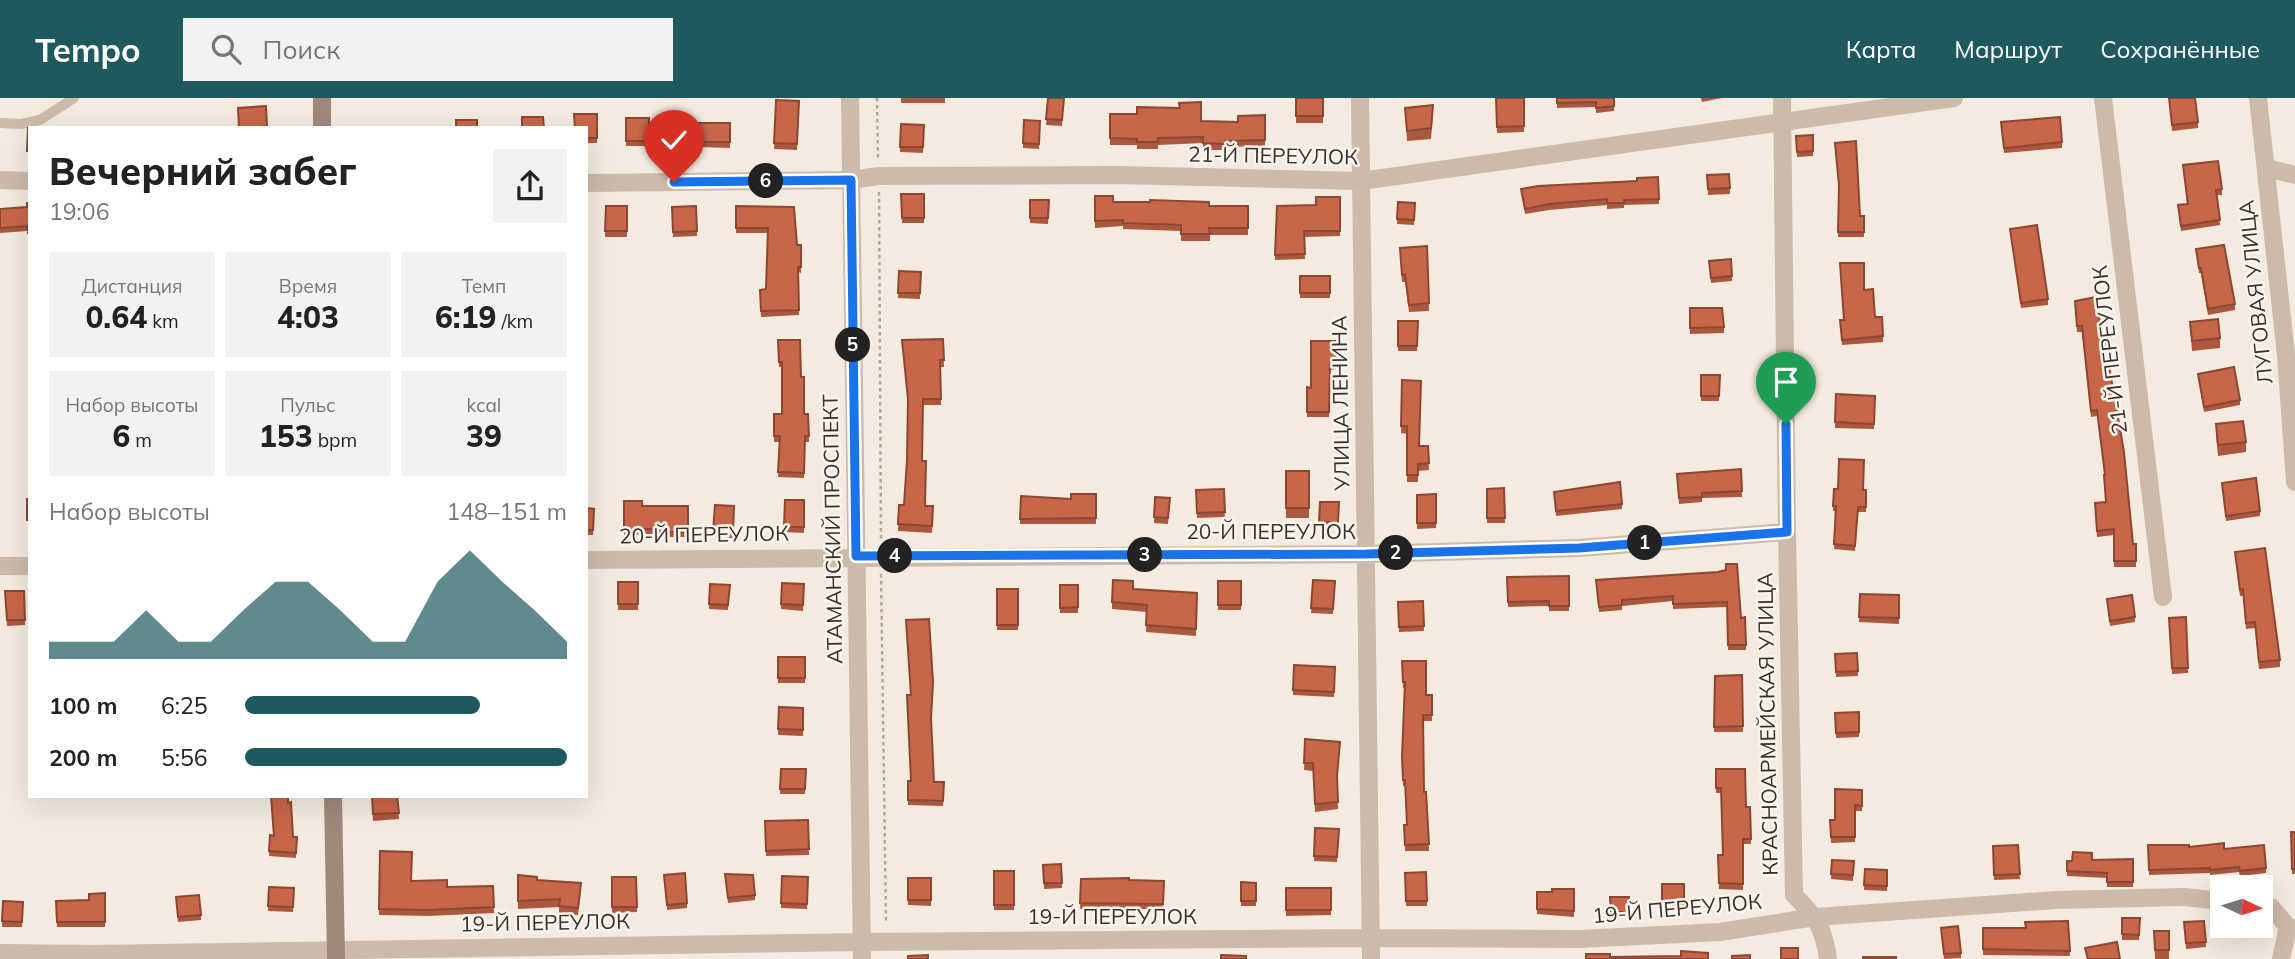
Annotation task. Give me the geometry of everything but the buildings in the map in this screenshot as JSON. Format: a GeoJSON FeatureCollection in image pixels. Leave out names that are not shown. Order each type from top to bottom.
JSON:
{"type":"FeatureCollection","features":[{"type":"Feature","properties":{"kind":"main road"},"geometry":{"type":"LineString","coordinates":[[322,98],[322,126]]}},
{"type":"Feature","properties":{"kind":"main road"},"geometry":{"type":"LineString","coordinates":[[333,798],[336,954]]}},
{"type":"Feature","properties":{"kind":"street","name":"АТАМАНСКИЙ ПРОСПЕКТ"},"geometry":{"type":"LineString","coordinates":[[850,98],[862,950]]}},
{"type":"Feature","properties":{"kind":"street","name":"УЛИЦА ЛЕНИНА"},"geometry":{"type":"LineString","coordinates":[[1360,98],[1371,959]]}},
{"type":"Feature","properties":{"kind":"street","name":"КРАСНОАРМЕЙСКАЯ УЛИЦА"},"geometry":{"type":"LineString","coordinates":[[1782,98],[1794,895],[1815,917],[1824,933],[1828,959]]}},
{"type":"Feature","properties":{"kind":"street","name":"21-Й ПЕРЕУЛОК"},"geometry":{"type":"LineString","coordinates":[[588,183],[851,180],[878,176],[1118,175],[1362,181],[1954,98]]}},
{"type":"Feature","properties":{"kind":"street","name":"21-Й ПЕРЕУЛОК"},"geometry":{"type":"LineString","coordinates":[[2103,98],[2163,597]]}},
{"type":"Feature","properties":{"kind":"street","name":"ЛУГОВАЯ УЛИЦА"},"geometry":{"type":"LineString","coordinates":[[2258,98],[2286,355],[2295,482]]}},
{"type":"Feature","properties":{"kind":"street"},"geometry":{"type":"LineString","coordinates":[[2266,168],[2295,175]]}},
{"type":"Feature","properties":{"kind":"street"},"geometry":{"type":"LineString","coordinates":[[0,180],[28,181]]}},
{"type":"Feature","properties":{"kind":"street","name":"20-Й ПЕРЕУЛОК"},"geometry":{"type":"LineString","coordinates":[[588,560],[1366,554],[1579,548],[1787,532]]}},
{"type":"Feature","properties":{"kind":"street"},"geometry":{"type":"LineString","coordinates":[[0,566],[28,566]]}},
{"type":"Feature","properties":{"kind":"street","name":"19-Й ПЕРЕУЛОК"},"geometry":{"type":"LineString","coordinates":[[0,953],[336,954],[862,950],[886,942],[1593,939],[1720,932],[1815,917],[2056,900],[2185,897],[2210,900]]}},
{"type":"Feature","properties":{"kind":"street"},"geometry":{"type":"LineString","coordinates":[[2273,909],[2292,928],[2281,959]]}},
{"type":"Feature","properties":{"kind":"lane"},"geometry":{"type":"LineString","coordinates":[[0,123],[21,124],[40,120],[74,98]]}},
{"type":"Feature","properties":{"kind":"path"},"geometry":{"type":"LineString","coordinates":[[877,98],[886,942]]}},
{"type":"Feature","properties":{"kind":"route"},"geometry":{"type":"LineString","coordinates":[[674,182],[851,180],[856,556],[1366,554],[1579,548],[1787,532],[1786,424]]}}]}
